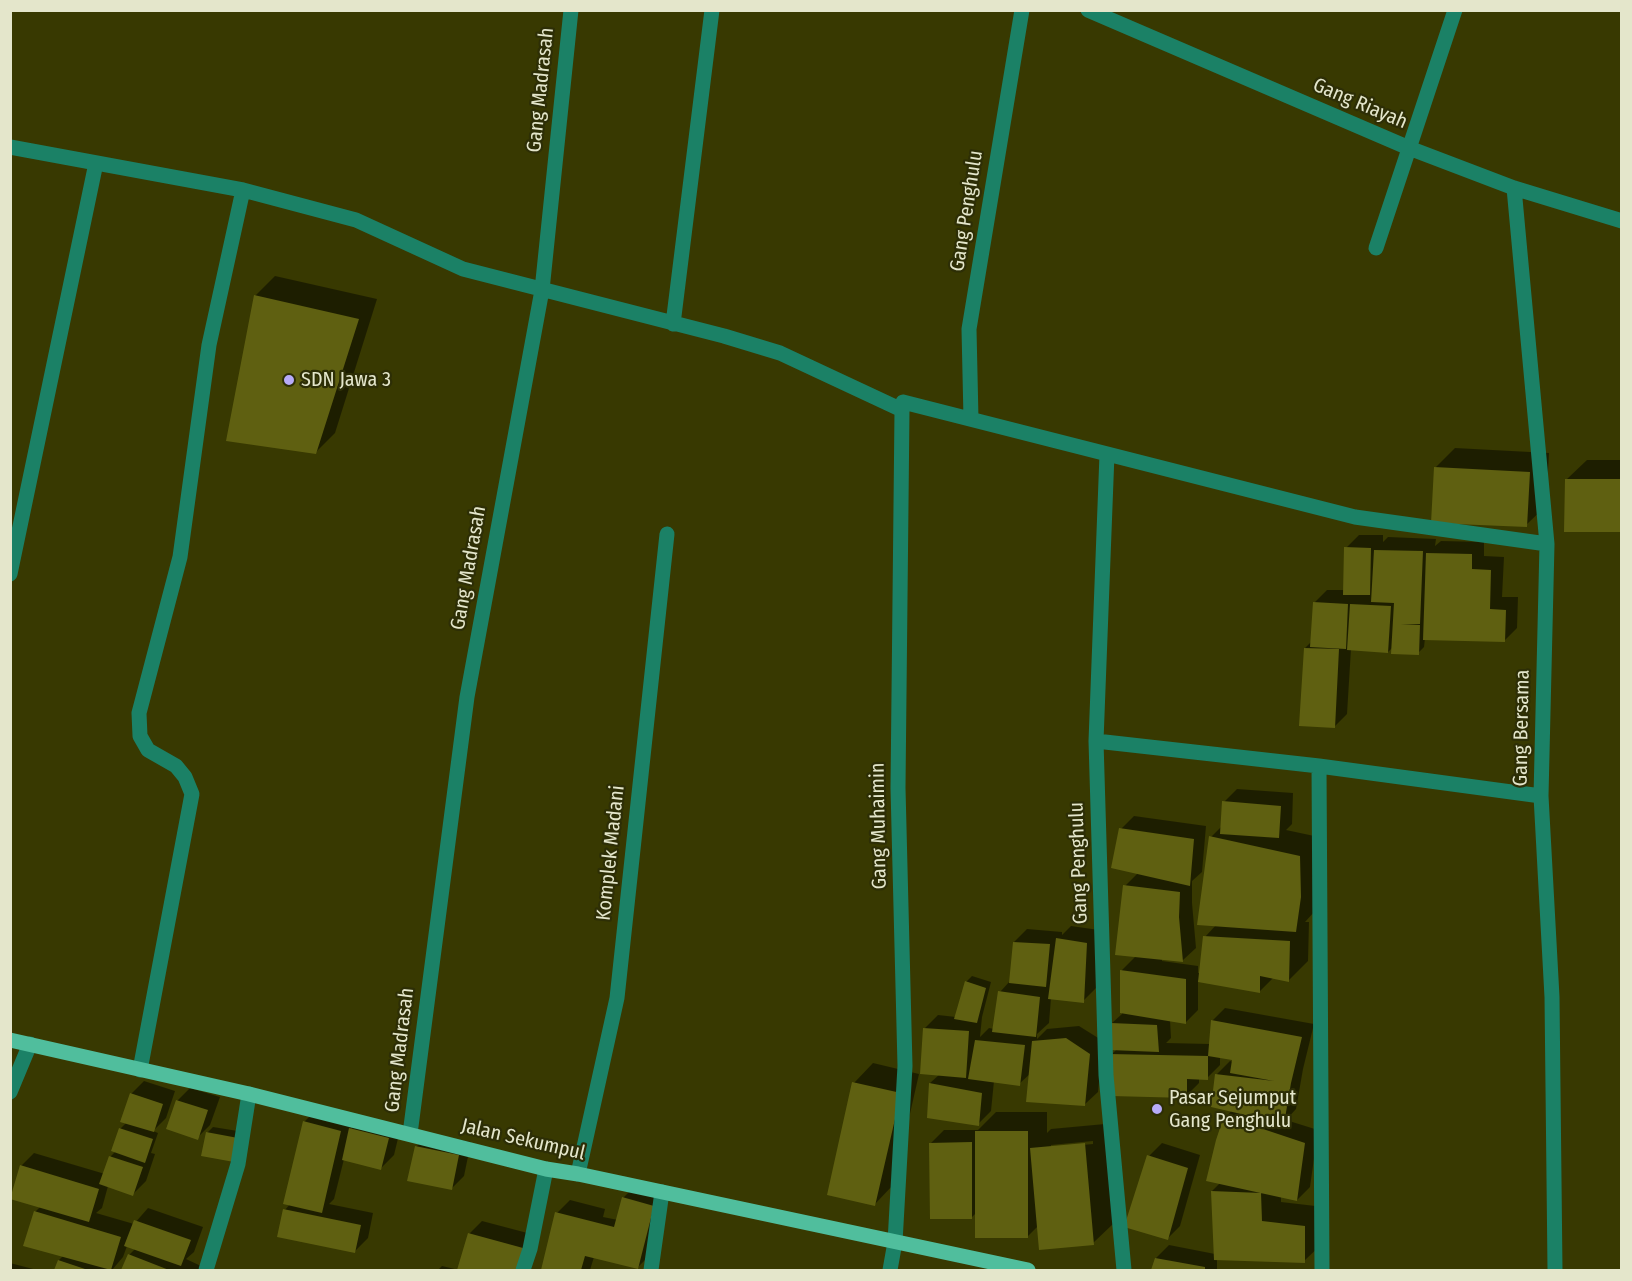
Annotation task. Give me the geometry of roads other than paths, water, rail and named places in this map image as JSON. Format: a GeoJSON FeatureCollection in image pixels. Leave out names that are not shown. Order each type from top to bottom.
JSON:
{"type":"FeatureCollection","features":[{"type":"Feature","properties":{"kind":"main road","name":"Jalan Sekumpul"},"geometry":{"type":"LineString","coordinates":[[10,1040],[249,1094],[546,1170],[578,1174],[1028,1270]]}},
{"type":"Feature","properties":{"kind":"street","name":"Gang Madrasah"},"geometry":{"type":"LineString","coordinates":[[410,1134],[467,697],[542,290],[571,10]]}},
{"type":"Feature","properties":{"kind":"street"},"geometry":{"type":"LineString","coordinates":[[673,324],[712,10]]}},
{"type":"Feature","properties":{"kind":"street","name":"Gang Penghulu"},"geometry":{"type":"LineString","coordinates":[[971,419],[969,329],[1022,10]]}},
{"type":"Feature","properties":{"kind":"street","name":"Gang Riayah"},"geometry":{"type":"LineString","coordinates":[[1088,10],[1409,148],[1514,188],[1622,220]]}},
{"type":"Feature","properties":{"kind":"street"},"geometry":{"type":"LineString","coordinates":[[1376,248],[1455,10]]}},
{"type":"Feature","properties":{"kind":"street"},"geometry":{"type":"LineString","coordinates":[[10,147],[243,190],[356,220],[463,269],[780,353],[902,410],[903,402],[1355,517],[1547,544]]}},
{"type":"Feature","properties":{"kind":"street"},"geometry":{"type":"LineString","coordinates":[[10,574],[96,163]]}},
{"type":"Feature","properties":{"kind":"street","name":"Gang Bersama"},"geometry":{"type":"LineString","coordinates":[[1514,188],[1547,544],[1541,796],[1552,997],[1555,1270]]}},
{"type":"Feature","properties":{"kind":"street"},"geometry":{"type":"LineString","coordinates":[[140,1070],[192,794],[185,777],[176,766],[148,750],[140,736],[139,713],[180,557],[210,345],[243,190]]}},
{"type":"Feature","properties":{"kind":"street","name":"Gang Muhaimin"},"geometry":{"type":"LineString","coordinates":[[890,1270],[896,1242],[905,1066],[898,788],[902,410]]}},
{"type":"Feature","properties":{"kind":"street","name":"Gang Penghulu"},"geometry":{"type":"LineString","coordinates":[[1107,454],[1096,741],[1106,1075],[1124,1270]]}},
{"type":"Feature","properties":{"kind":"street","name":"Komplek Madani"},"geometry":{"type":"LineString","coordinates":[[578,1174],[617,998],[667,534]]}},
{"type":"Feature","properties":{"kind":"street"},"geometry":{"type":"LineString","coordinates":[[1096,741],[1319,766],[1541,796]]}},
{"type":"Feature","properties":{"kind":"street"},"geometry":{"type":"LineString","coordinates":[[1319,766],[1322,1270]]}},
{"type":"Feature","properties":{"kind":"street"},"geometry":{"type":"LineString","coordinates":[[10,1092],[30,1044]]}},
{"type":"Feature","properties":{"kind":"street"},"geometry":{"type":"LineString","coordinates":[[206,1270],[238,1164],[249,1094]]}},
{"type":"Feature","properties":{"kind":"street"},"geometry":{"type":"LineString","coordinates":[[523,1270],[530,1249],[546,1170]]}},
{"type":"Feature","properties":{"kind":"street"},"geometry":{"type":"LineString","coordinates":[[651,1270],[662,1192]]}},
{"type":"Feature","properties":{"kind":"place","name":"SDN Jawa 3"},"geometry":{"type":"Point","coordinates":[289,380]}},
{"type":"Feature","properties":{"kind":"place","name":"Pasar Sejumput Gang Penghulu"},"geometry":{"type":"Point","coordinates":[1157,1109]}}]}
